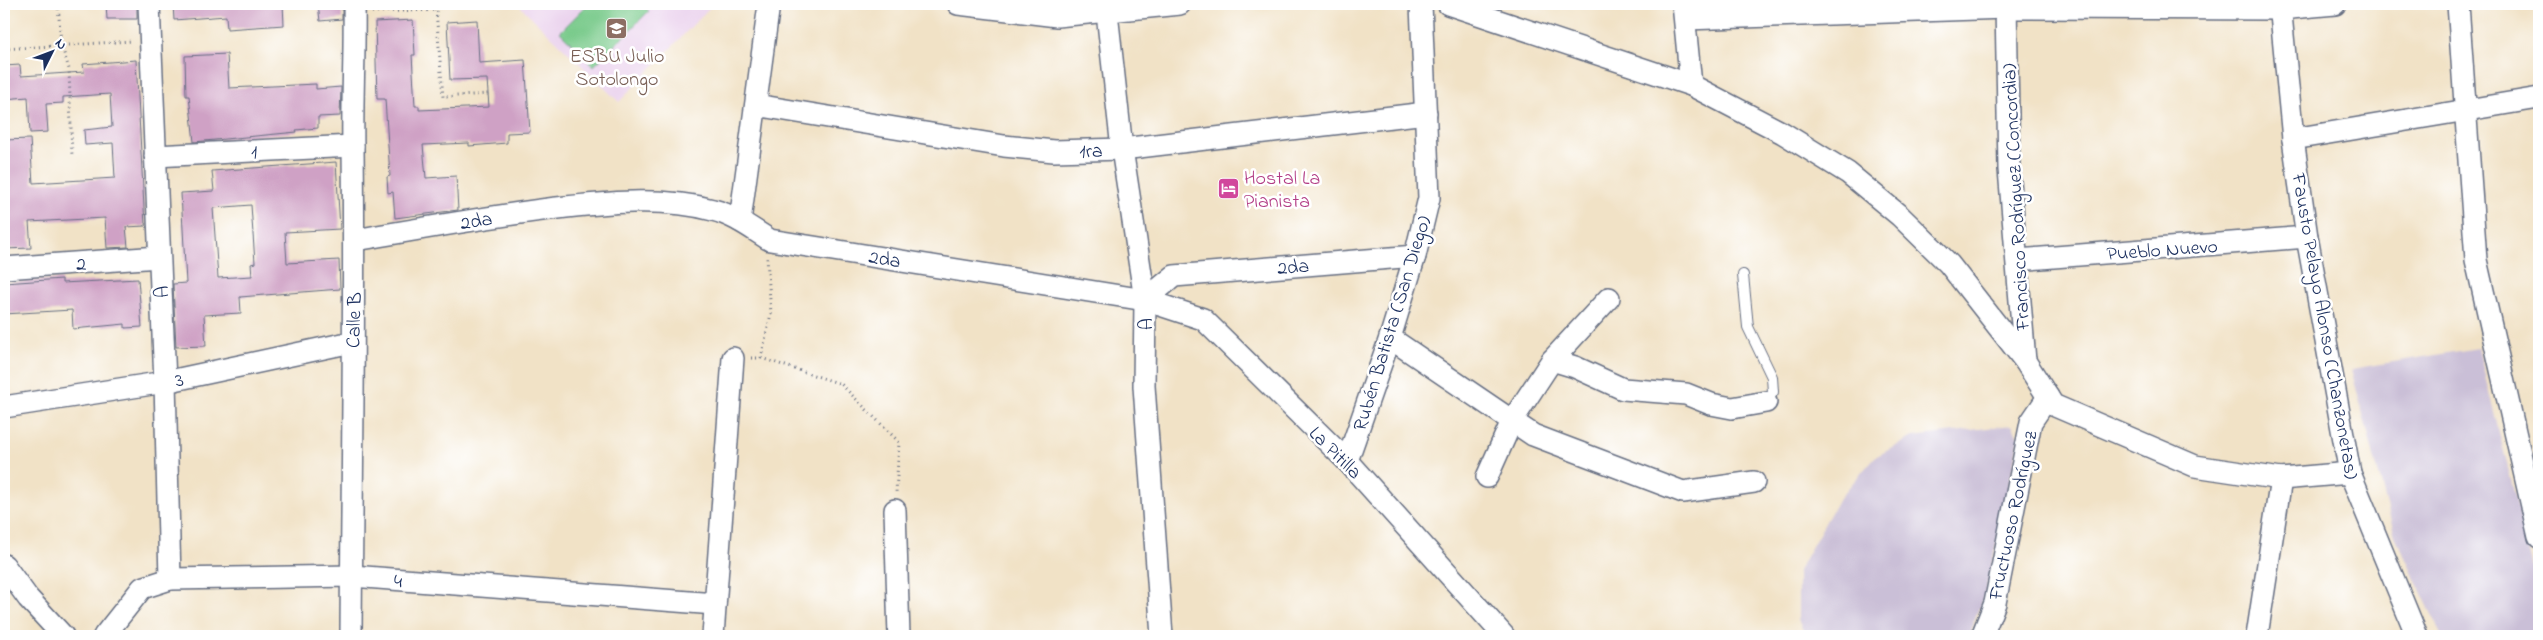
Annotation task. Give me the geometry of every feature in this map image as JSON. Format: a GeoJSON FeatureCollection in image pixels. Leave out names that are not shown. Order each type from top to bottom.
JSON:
{"type":"FeatureCollection","features":[{"type":"Feature","properties":{"kind":"street","name":"A"},"geometry":{"type":"LineString","coordinates":[[149,4],[165,382],[170,579]]}},
{"type":"Feature","properties":{"kind":"street"},"geometry":{"type":"LineString","coordinates":[[740,221],[769,4]]}},
{"type":"Feature","properties":{"kind":"street"},"geometry":{"type":"LineString","coordinates":[[958,4],[1008,12],[1057,16],[1107,13],[1129,7],[1180,4]]}},
{"type":"Feature","properties":{"kind":"street","name":"Rubén Batista (San Diego)"},"geometry":{"type":"LineString","coordinates":[[1347,461],[1390,338],[1415,256],[1429,198],[1421,4]]}},
{"type":"Feature","properties":{"kind":"street"},"geometry":{"type":"LineString","coordinates":[[1448,4],[1691,85],[1783,133],[1855,179],[1900,216],[1949,264],[2025,361],[2052,405],[2195,466],[2281,479],[2350,473]]}},
{"type":"Feature","properties":{"kind":"street"},"geometry":{"type":"LineString","coordinates":[[1691,85],[1685,11],[2006,6],[2280,6],[2335,4]]}},
{"type":"Feature","properties":{"kind":"street"},"geometry":{"type":"LineString","coordinates":[[2458,4],[2464,112],[2476,260],[2535,501],[2539,537]]}},
{"type":"Feature","properties":{"kind":"street","name":"Francisco Rodríguez (Concordia)"},"geometry":{"type":"LineString","coordinates":[[2006,6],[2009,169],[2025,361]]}},
{"type":"Feature","properties":{"kind":"street","name":"Fausto Pelayo Alonso (Chanzonetas)"},"geometry":{"type":"LineString","coordinates":[[2280,6],[2293,139],[2307,237],[2350,473],[2417,636]]}},
{"type":"Feature","properties":{"kind":"street","name":"Calle B"},"geometry":{"type":"LineString","coordinates":[[351,636],[352,342],[355,240],[353,146],[354,8]]}},
{"type":"Feature","properties":{"kind":"street","name":"A"},"geometry":{"type":"LineString","coordinates":[[1107,13],[1122,149],[1145,300],[1144,386],[1162,636]]}},
{"type":"Feature","properties":{"kind":"street"},"geometry":{"type":"LineString","coordinates":[[2293,139],[2539,98]]}},
{"type":"Feature","properties":{"kind":"street","name":"1ra"},"geometry":{"type":"LineString","coordinates":[[756,105],[1004,146],[1054,151],[1122,149],[1426,113]]}},
{"type":"Feature","properties":{"kind":"street","name":"1"},"geometry":{"type":"LineString","coordinates":[[155,156],[353,146]]}},
{"type":"Feature","properties":{"kind":"street","name":"2da"},"geometry":{"type":"LineString","coordinates":[[355,240],[527,211],[599,204],[664,202],[715,210],[740,221],[770,240],[1145,300],[1174,276],[1415,256]]}},
{"type":"Feature","properties":{"kind":"street","name":"Pueblo Nuevo"},"geometry":{"type":"LineString","coordinates":[[2017,260],[2307,237]]}},
{"type":"Feature","properties":{"kind":"street","name":"2"},"geometry":{"type":"LineString","coordinates":[[4,268],[159,257]]}},
{"type":"Feature","properties":{"kind":"street"},"geometry":{"type":"LineString","coordinates":[[1487,477],[1512,421],[1552,360],[1609,298]]}},
{"type":"Feature","properties":{"kind":"street","name":"La Pitilla"},"geometry":{"type":"LineString","coordinates":[[1145,300],[1203,319],[1347,461],[1504,636]]}},
{"type":"Feature","properties":{"kind":"street"},"geometry":{"type":"LineString","coordinates":[[1390,338],[1532,435],[1683,492],[1754,482]]}},
{"type":"Feature","properties":{"kind":"street","name":"3"},"geometry":{"type":"LineString","coordinates":[[4,407],[165,382],[352,342]]}},
{"type":"Feature","properties":{"kind":"street"},"geometry":{"type":"LineString","coordinates":[[713,636],[733,358]]}},
{"type":"Feature","properties":{"kind":"street"},"geometry":{"type":"LineString","coordinates":[[1552,360],[1575,367],[1623,389],[1686,394],[1711,404],[1732,408],[1766,402]]}},
{"type":"Feature","properties":{"kind":"street","name":"Fructuoso Rodríguez"},"geometry":{"type":"LineString","coordinates":[[1982,636],[1995,604],[2031,422],[2048,397]]}},
{"type":"Feature","properties":{"kind":"street"},"geometry":{"type":"LineString","coordinates":[[2257,636],[2281,479]]}},
{"type":"Feature","properties":{"kind":"street"},"geometry":{"type":"LineString","coordinates":[[895,510],[899,636]]}},
{"type":"Feature","properties":{"kind":"street"},"geometry":{"type":"LineString","coordinates":[[4,566],[28,598],[63,636]]}},
{"type":"Feature","properties":{"kind":"street","name":"4"},"geometry":{"type":"LineString","coordinates":[[104,636],[142,588],[170,579],[352,576],[715,604]]}},
{"type":"Feature","properties":{"kind":"lane"},"geometry":{"type":"LineString","coordinates":[[1743,275],[1748,327],[1772,377],[1773,392],[1766,402]]}},
{"type":"Feature","properties":{"kind":"path"},"geometry":{"type":"LineString","coordinates":[[58,4],[61,44],[69,69],[72,156]]}},
{"type":"Feature","properties":{"kind":"path"},"geometry":{"type":"LineString","coordinates":[[354,8],[436,10],[443,97],[488,94]]}},
{"type":"Feature","properties":{"kind":"path"},"geometry":{"type":"LineString","coordinates":[[4,49],[61,44],[151,40]]}},
{"type":"Feature","properties":{"kind":"path"},"geometry":{"type":"LineString","coordinates":[[761,358],[771,314],[767,260],[770,240]]}},
{"type":"Feature","properties":{"kind":"path"},"geometry":{"type":"LineString","coordinates":[[733,358],[761,358],[841,384],[899,442],[895,510]]}},
{"type":"Feature","properties":{"kind":"shaded area","name":"ESBU Julio Sotolongo"},"geometry":{"type":"Polygon","coordinates":[[[518,4],[713,4],[619,102],[518,4]]]}},
{"type":"Feature","properties":{"kind":"shaded area"},"geometry":{"type":"Polygon","coordinates":[[[2478,348],[2539,592],[2539,636],[2442,636],[2395,536],[2351,369],[2478,348]]]}},
{"type":"Feature","properties":{"kind":"shaded area"},"geometry":{"type":"Polygon","coordinates":[[[2012,425],[2019,438],[1986,590],[1968,636],[1806,636],[1798,620],[1798,571],[1838,500],[1875,457],[1913,437],[2012,425]]]}},
{"type":"Feature","properties":{"kind":"green space"},"geometry":{"type":"Polygon","coordinates":[[[588,4],[642,4],[649,11],[594,66],[560,32],[588,4]]]}},
{"type":"Feature","properties":{"kind":"building"},"geometry":{"type":"Polygon","coordinates":[[[106,4],[137,4],[137,19],[107,19],[106,4]]]}},
{"type":"Feature","properties":{"kind":"building"},"geometry":{"type":"Polygon","coordinates":[[[173,4],[283,4],[284,25],[227,29],[226,16],[174,20],[173,4]]]}},
{"type":"Feature","properties":{"kind":"building"},"geometry":{"type":"Polygon","coordinates":[[[318,4],[342,4],[342,19],[320,21],[318,4]]]}},
{"type":"Feature","properties":{"kind":"building"},"geometry":{"type":"Polygon","coordinates":[[[413,20],[415,55],[412,55],[415,106],[419,106],[419,110],[489,107],[487,79],[450,80],[447,22],[477,20],[479,63],[525,60],[530,132],[507,133],[507,143],[469,146],[469,143],[423,145],[426,178],[456,176],[458,210],[395,218],[393,192],[388,193],[387,177],[390,176],[385,99],[377,99],[375,22],[413,20]]]}},
{"type":"Feature","properties":{"kind":"building"},"geometry":{"type":"Polygon","coordinates":[[[227,54],[229,88],[316,84],[316,89],[341,87],[340,116],[318,117],[318,128],[296,130],[297,132],[194,142],[189,96],[186,96],[185,56],[227,54]]]}},
{"type":"Feature","properties":{"kind":"building"},"geometry":{"type":"Polygon","coordinates":[[[136,60],[145,226],[126,227],[128,247],[107,248],[105,218],[29,222],[31,248],[4,249],[4,140],[30,139],[33,183],[115,178],[113,143],[85,145],[84,130],[112,127],[110,94],[63,97],[63,103],[46,104],[48,132],[30,133],[28,97],[4,99],[4,66],[20,65],[21,76],[84,72],[83,64],[136,60]]]}},
{"type":"Feature","properties":{"kind":"building"},"geometry":{"type":"Polygon","coordinates":[[[336,162],[340,229],[285,232],[287,263],[339,260],[340,289],[240,297],[241,313],[204,315],[206,346],[176,347],[173,284],[186,283],[181,193],[214,191],[212,171],[336,162]],[[251,205],[213,208],[218,278],[252,276],[251,264],[255,263],[251,205]]]}},
{"type":"Feature","properties":{"kind":"building"},"geometry":{"type":"Polygon","coordinates":[[[62,279],[62,283],[138,279],[142,327],[125,328],[125,324],[73,329],[72,310],[4,314],[4,283],[62,279]]]}},
{"type":"Feature","properties":{"kind":"place","name":"ESBU Julio Sotolongo"},"geometry":{"type":"Point","coordinates":[617,29]}},
{"type":"Feature","properties":{"kind":"place","name":"Hostal La Pianista"},"geometry":{"type":"Point","coordinates":[1228,188]}}]}
